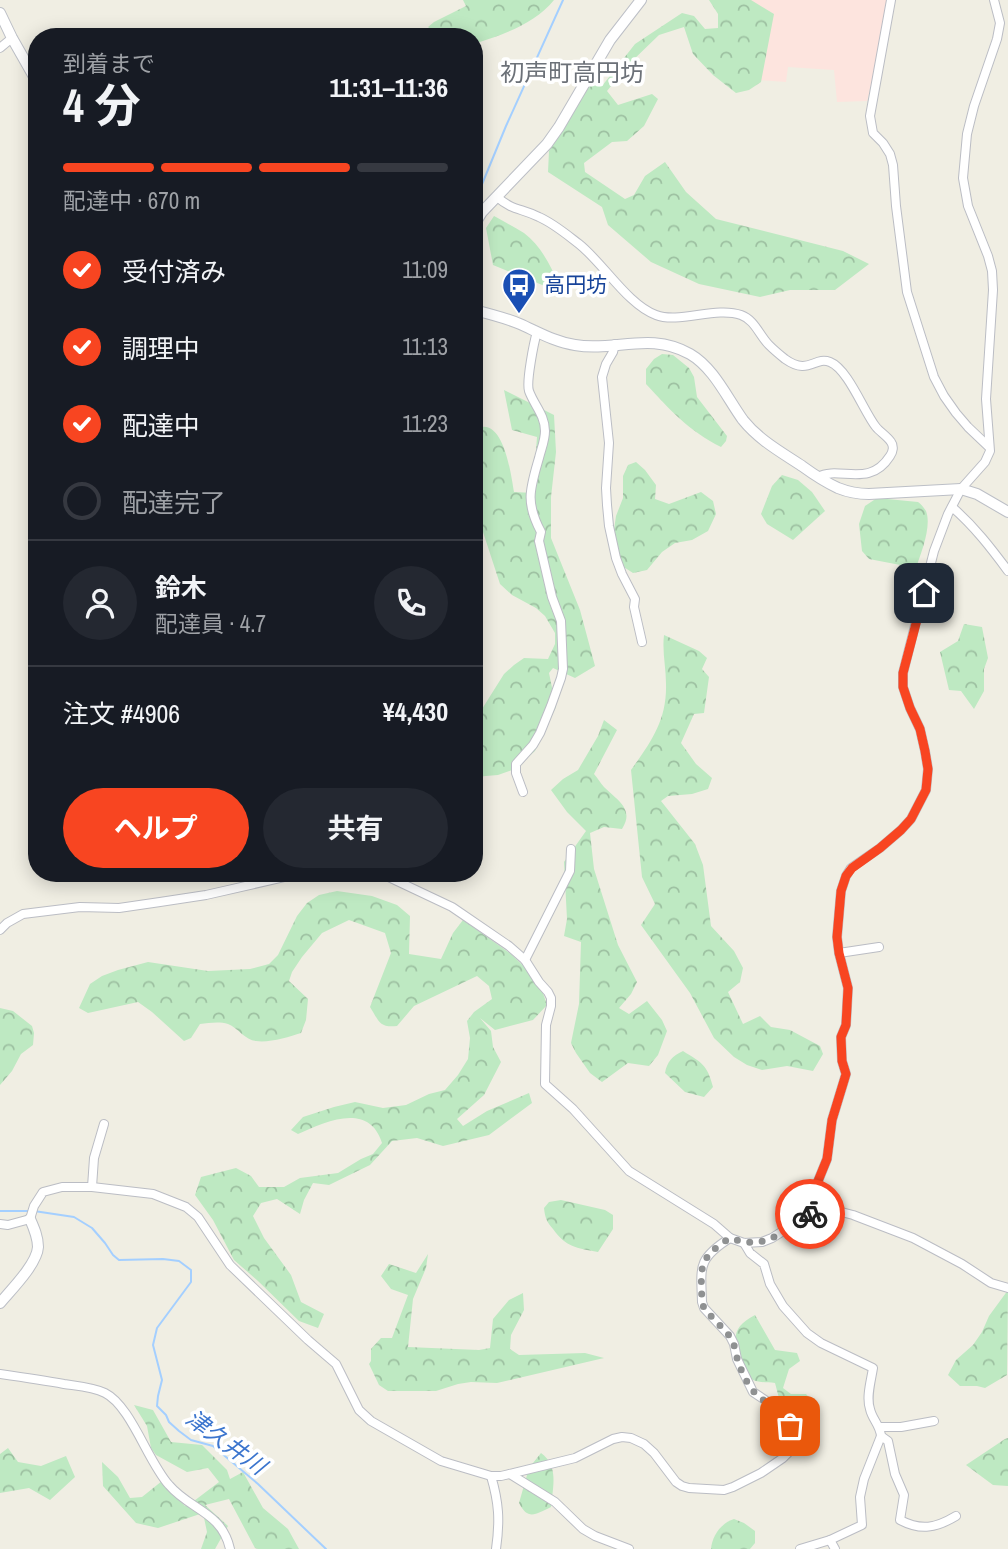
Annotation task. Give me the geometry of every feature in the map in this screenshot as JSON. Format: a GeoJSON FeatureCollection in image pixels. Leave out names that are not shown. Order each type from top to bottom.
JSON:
{"type":"FeatureCollection","features":[{"type":"Feature","properties":{"kind":"main road"},"geometry":{"type":"LineString","coordinates":[[483,211],[547,144],[610,40],[641,0]]}},
{"type":"Feature","properties":{"kind":"main road"},"geometry":{"type":"LineString","coordinates":[[0,13],[28,66]]}},
{"type":"Feature","properties":{"kind":"main road"},"geometry":{"type":"LineString","coordinates":[[483,312],[512,320],[572,345],[643,342],[680,349],[694,357],[712,375],[758,436],[836,487],[856,493],[961,489],[977,494],[1008,512]]}},
{"type":"Feature","properties":{"kind":"main road"},"geometry":{"type":"LineString","coordinates":[[0,1303],[36,1257],[37,1240],[30,1219]]}},
{"type":"Feature","properties":{"kind":"street"},"geometry":{"type":"LineString","coordinates":[[891,0],[870,116],[873,133],[890,154],[893,165],[907,292],[934,377],[944,396],[968,427],[988,446]]}},
{"type":"Feature","properties":{"kind":"street"},"geometry":{"type":"LineString","coordinates":[[813,1212],[816,1186],[827,1159],[832,1120],[846,1074],[842,1061],[841,1037],[846,1025],[848,988],[839,953],[837,924],[841,891],[852,868],[880,848],[911,819],[926,790],[928,769],[925,751],[920,729],[903,687],[903,673],[934,551],[961,489],[985,462],[990,451],[986,399],[992,271],[968,206],[963,178],[967,134],[1000,23],[994,0]]}},
{"type":"Feature","properties":{"kind":"street"},"geometry":{"type":"LineString","coordinates":[[0,48],[12,38]]}},
{"type":"Feature","properties":{"kind":"street"},"geometry":{"type":"LineString","coordinates":[[497,197],[508,206],[539,216],[581,246],[636,303],[656,315],[671,318],[729,312],[742,315],[751,320],[769,345],[794,365],[805,367],[830,362],[838,368],[851,384],[876,427],[892,443],[892,455],[872,472],[858,476],[825,473],[818,477]]}},
{"type":"Feature","properties":{"kind":"street"},"geometry":{"type":"LineString","coordinates":[[523,792],[516,773],[516,764],[540,733],[563,669],[561,621],[552,597],[539,541],[541,532],[532,515],[530,499],[545,434],[541,412],[527,384],[537,332]]}},
{"type":"Feature","properties":{"kind":"street"},"geometry":{"type":"LineString","coordinates":[[615,344],[603,377],[609,443],[607,505],[616,558],[635,599],[634,607],[642,642]]}},
{"type":"Feature","properties":{"kind":"street"},"geometry":{"type":"LineString","coordinates":[[952,507],[968,520],[1008,571]]}},
{"type":"Feature","properties":{"kind":"street"},"geometry":{"type":"LineString","coordinates":[[525,960],[570,871],[571,849]]}},
{"type":"Feature","properties":{"kind":"street"},"geometry":{"type":"LineString","coordinates":[[0,930],[23,914],[90,906],[119,908],[206,895],[263,882]]}},
{"type":"Feature","properties":{"kind":"street"},"geometry":{"type":"LineString","coordinates":[[399,882],[452,907],[525,960],[551,998],[546,1026],[545,1084],[586,1123],[629,1171],[714,1224],[730,1238],[744,1243],[762,1242],[813,1212],[830,1209],[913,1238],[991,1283],[1008,1287]]}},
{"type":"Feature","properties":{"kind":"street"},"geometry":{"type":"LineString","coordinates":[[839,953],[879,947]]}},
{"type":"Feature","properties":{"kind":"street"},"geometry":{"type":"LineString","coordinates":[[92,1187],[94,1158],[104,1124]]}},
{"type":"Feature","properties":{"kind":"street"},"geometry":{"type":"LineString","coordinates":[[0,1224],[30,1219],[43,1192],[62,1187],[92,1187],[153,1194],[186,1207],[198,1217],[230,1265],[336,1364],[359,1410],[371,1421],[441,1461],[491,1476],[501,1476],[575,1458],[622,1437],[644,1444],[682,1486],[724,1490],[761,1473],[783,1458],[790,1452],[794,1442],[787,1420],[777,1408],[753,1392],[737,1359],[730,1336],[702,1303],[702,1265],[706,1257],[730,1238]]}},
{"type":"Feature","properties":{"kind":"street"},"geometry":{"type":"LineString","coordinates":[[744,1243],[750,1253],[764,1264],[770,1284],[783,1306],[807,1333],[821,1343],[873,1368],[869,1392],[870,1410],[888,1441],[895,1474],[904,1495],[900,1520],[928,1528],[956,1516]]}},
{"type":"Feature","properties":{"kind":"street"},"geometry":{"type":"LineString","coordinates":[[0,1374],[90,1388],[107,1394],[130,1419],[167,1484],[216,1521],[226,1535],[230,1549]]}},
{"type":"Feature","properties":{"kind":"street"},"geometry":{"type":"LineString","coordinates":[[881,1432],[934,1421]]}},
{"type":"Feature","properties":{"kind":"street"},"geometry":{"type":"LineString","coordinates":[[800,1549],[830,1540],[862,1525],[860,1497],[881,1432]]}},
{"type":"Feature","properties":{"kind":"street"},"geometry":{"type":"LineString","coordinates":[[510,1474],[555,1502],[583,1529],[629,1549]]}},
{"type":"Feature","properties":{"kind":"street"},"geometry":{"type":"LineString","coordinates":[[491,1476],[499,1508],[496,1549]]}},
{"type":"Feature","properties":{"kind":"street"},"geometry":{"type":"LineString","coordinates":[[830,1540],[835,1549]]}},
{"type":"Feature","properties":{"kind":"shaded area"},"geometry":{"type":"Polygon","coordinates":[[[738,0],[889,0],[882,44],[867,101],[837,102],[834,70],[788,67],[786,82],[758,80],[738,0]]]}},
{"type":"Feature","properties":{"kind":"green space"},"geometry":{"type":"Polygon","coordinates":[[[463,0],[554,0],[528,22],[483,41],[483,28],[428,27],[466,6],[463,0]]]}},
{"type":"Feature","properties":{"kind":"green space"},"geometry":{"type":"Polygon","coordinates":[[[709,0],[751,0],[774,14],[761,82],[749,90],[736,93],[713,75],[693,54],[684,27],[659,35],[629,64],[607,91],[618,105],[652,94],[658,99],[644,126],[627,141],[612,142],[584,163],[585,172],[625,199],[634,195],[645,176],[665,162],[686,192],[716,219],[843,251],[869,264],[835,290],[790,290],[760,297],[699,284],[651,262],[608,225],[602,207],[548,172],[549,151],[591,78],[602,86],[635,44],[682,13],[694,16],[705,29],[718,28],[718,14],[709,0]]]}},
{"type":"Feature","properties":{"kind":"green space"},"geometry":{"type":"Polygon","coordinates":[[[494,216],[524,233],[536,244],[559,285],[552,289],[493,265],[486,228],[494,216]]]}},
{"type":"Feature","properties":{"kind":"green space"},"geometry":{"type":"Polygon","coordinates":[[[662,354],[673,355],[689,368],[694,377],[697,397],[727,436],[721,447],[690,427],[646,384],[646,369],[662,354]]]}},
{"type":"Feature","properties":{"kind":"green space"},"geometry":{"type":"Polygon","coordinates":[[[504,390],[554,415],[556,452],[551,497],[551,538],[580,610],[595,666],[575,678],[553,668],[549,673],[556,707],[535,751],[515,769],[483,776],[483,708],[504,674],[514,665],[524,658],[548,659],[555,644],[555,633],[545,616],[500,584],[483,532],[483,427],[492,430],[504,447],[514,492],[533,493],[537,437],[512,430],[504,390]]]}},
{"type":"Feature","properties":{"kind":"green space"},"geometry":{"type":"Polygon","coordinates":[[[636,462],[656,485],[655,499],[669,504],[701,492],[713,501],[716,514],[708,531],[692,540],[675,543],[662,552],[647,570],[633,573],[619,564],[611,550],[616,516],[623,498],[623,476],[628,465],[636,462]]]}},
{"type":"Feature","properties":{"kind":"green space"},"geometry":{"type":"Polygon","coordinates":[[[782,475],[798,480],[812,492],[825,511],[793,540],[767,524],[761,514],[772,486],[782,475]]]}},
{"type":"Feature","properties":{"kind":"green space"},"geometry":{"type":"Polygon","coordinates":[[[877,498],[918,502],[926,511],[927,532],[916,568],[869,559],[862,551],[859,524],[865,506],[877,498]]]}},
{"type":"Feature","properties":{"kind":"green space"},"geometry":{"type":"Polygon","coordinates":[[[964,624],[982,627],[988,658],[984,669],[984,691],[974,709],[961,691],[949,690],[940,652],[958,641],[964,624]]]}},
{"type":"Feature","properties":{"kind":"green space"},"geometry":{"type":"Polygon","coordinates":[[[664,635],[699,651],[707,658],[702,669],[709,677],[704,713],[694,714],[681,743],[696,764],[712,778],[708,789],[692,794],[668,796],[661,801],[695,844],[703,865],[711,926],[734,951],[743,968],[740,982],[728,992],[743,1024],[760,1016],[771,1027],[790,1030],[820,1046],[823,1054],[813,1071],[787,1066],[762,1070],[734,1057],[714,1038],[690,993],[641,925],[655,904],[642,877],[631,770],[651,740],[664,709],[664,635]]]}},
{"type":"Feature","properties":{"kind":"green space"},"geometry":{"type":"Polygon","coordinates":[[[604,720],[617,730],[594,774],[623,805],[626,816],[622,829],[604,827],[590,833],[594,869],[618,945],[637,982],[619,1008],[629,1014],[647,1001],[667,1031],[658,1055],[649,1066],[628,1063],[602,1082],[590,1073],[571,1043],[579,1004],[581,942],[564,936],[567,919],[564,862],[586,831],[567,812],[551,790],[578,770],[604,720]]]}},
{"type":"Feature","properties":{"kind":"green space"},"geometry":{"type":"Polygon","coordinates":[[[337,891],[372,896],[397,905],[410,916],[409,954],[441,959],[453,933],[463,920],[511,954],[539,981],[547,1005],[533,1020],[495,1030],[480,1018],[491,1031],[493,1047],[501,1062],[484,1095],[457,1119],[463,1126],[487,1111],[529,1093],[532,1103],[489,1135],[443,1146],[417,1138],[392,1141],[370,1165],[329,1185],[313,1183],[300,1214],[277,1199],[261,1203],[253,1216],[264,1238],[291,1275],[301,1302],[324,1314],[318,1328],[299,1321],[234,1260],[213,1220],[195,1195],[201,1177],[236,1168],[251,1176],[259,1187],[284,1187],[300,1178],[338,1173],[373,1154],[382,1143],[376,1130],[367,1122],[357,1119],[333,1120],[298,1134],[291,1130],[303,1117],[334,1107],[355,1102],[383,1108],[406,1105],[445,1090],[468,1059],[470,1038],[467,1021],[474,1012],[492,999],[489,986],[477,976],[414,1006],[397,1026],[383,1025],[370,1007],[391,953],[385,933],[349,920],[322,933],[292,972],[289,981],[308,999],[306,1020],[301,1033],[285,1038],[256,1041],[228,1024],[214,1023],[200,1024],[191,1038],[184,1041],[138,1002],[88,1013],[79,1008],[90,984],[102,976],[148,962],[208,971],[250,969],[269,964],[278,955],[297,916],[307,903],[319,895],[337,891]]]}},
{"type":"Feature","properties":{"kind":"green space"},"geometry":{"type":"Polygon","coordinates":[[[0,1008],[13,1011],[32,1026],[34,1033],[33,1045],[21,1054],[0,1085],[0,1008]]]}},
{"type":"Feature","properties":{"kind":"green space"},"geometry":{"type":"Polygon","coordinates":[[[683,1051],[699,1062],[708,1073],[713,1087],[704,1097],[685,1092],[665,1073],[671,1060],[683,1051]]]}},
{"type":"Feature","properties":{"kind":"green space"},"geometry":{"type":"Polygon","coordinates":[[[561,1200],[605,1210],[613,1215],[613,1229],[598,1252],[567,1243],[549,1224],[544,1208],[549,1202],[561,1200]]]}},
{"type":"Feature","properties":{"kind":"green space"},"geometry":{"type":"Polygon","coordinates":[[[428,1254],[426,1268],[413,1299],[408,1347],[479,1350],[490,1348],[493,1319],[509,1300],[523,1293],[524,1310],[511,1335],[510,1349],[519,1355],[585,1353],[604,1358],[497,1383],[471,1382],[436,1391],[388,1391],[379,1385],[369,1364],[371,1349],[381,1338],[392,1338],[408,1295],[391,1289],[381,1276],[389,1264],[416,1273],[428,1254]]]}},
{"type":"Feature","properties":{"kind":"green space"},"geometry":{"type":"Polygon","coordinates":[[[1008,1290],[1007,1375],[985,1388],[960,1386],[948,1375],[956,1360],[973,1345],[1008,1290]]]}},
{"type":"Feature","properties":{"kind":"green space"},"geometry":{"type":"Polygon","coordinates":[[[755,1315],[775,1350],[797,1353],[800,1361],[789,1369],[783,1388],[791,1394],[806,1394],[820,1410],[813,1419],[804,1418],[802,1403],[794,1406],[780,1402],[775,1383],[756,1381],[748,1374],[739,1353],[736,1334],[742,1324],[755,1315]]]}},
{"type":"Feature","properties":{"kind":"green space"},"geometry":{"type":"Polygon","coordinates":[[[134,1405],[153,1410],[171,1442],[202,1445],[227,1470],[230,1479],[243,1472],[263,1508],[288,1529],[299,1549],[255,1548],[229,1499],[205,1505],[228,1526],[215,1549],[201,1549],[207,1532],[203,1513],[158,1528],[136,1523],[103,1486],[102,1462],[118,1477],[130,1498],[142,1497],[162,1481],[185,1506],[219,1482],[208,1468],[187,1472],[156,1455],[151,1448],[147,1426],[134,1405]]]}},
{"type":"Feature","properties":{"kind":"green space"},"geometry":{"type":"Polygon","coordinates":[[[1008,1438],[1008,1486],[993,1485],[966,1465],[1005,1439],[1008,1438]]]}},
{"type":"Feature","properties":{"kind":"green space"},"geometry":{"type":"Polygon","coordinates":[[[8,1448],[18,1462],[41,1466],[66,1456],[75,1477],[50,1500],[29,1488],[0,1493],[0,1454],[8,1448]]]}},
{"type":"Feature","properties":{"kind":"green space"},"geometry":{"type":"Polygon","coordinates":[[[541,1453],[547,1458],[553,1471],[551,1507],[537,1514],[529,1514],[519,1503],[529,1468],[541,1453]]]}},
{"type":"Feature","properties":{"kind":"green space"},"geometry":{"type":"Polygon","coordinates":[[[734,1519],[755,1531],[755,1543],[750,1549],[711,1549],[718,1531],[734,1519]]]}},
{"type":"Feature","properties":{"kind":"waterway"},"geometry":{"type":"LineString","coordinates":[[483,182],[563,0]]}},
{"type":"Feature","properties":{"kind":"waterway","name":"津久井川"},"geometry":{"type":"LineString","coordinates":[[0,1211],[29,1211]]}},
{"type":"Feature","properties":{"kind":"waterway","name":"津久井川"},"geometry":{"type":"LineString","coordinates":[[34,1211],[74,1217],[92,1228],[119,1260],[179,1261],[191,1270],[191,1282],[157,1328],[153,1345],[162,1380],[157,1406],[179,1431],[191,1440],[213,1446],[258,1484],[326,1549]]}},
{"type":"Feature","properties":{"kind":"way so far"},"geometry":{"type":"LineString","coordinates":[[790,1426],[777,1408],[753,1392],[737,1359],[730,1336],[704,1308],[702,1265],[706,1257],[730,1238],[744,1243],[762,1242],[810,1214]]}},
{"type":"Feature","properties":{"kind":"place","name":"高円坊"},"geometry":{"type":"Point","coordinates":[519,315]}},
{"type":"Feature","properties":{"kind":"district","name":"初声町高円坊"},"geometry":{"type":"Point","coordinates":[572,73]}},
{"type":"Feature","properties":{"kind":"route"},"geometry":{"type":"LineString","coordinates":[[810,1214],[813,1212],[816,1186],[827,1159],[832,1120],[846,1074],[842,1061],[841,1037],[846,1025],[848,988],[837,937],[841,891],[852,868],[880,848],[911,819],[926,790],[928,769],[925,751],[920,729],[903,687],[903,673],[924,593]]}}]}
